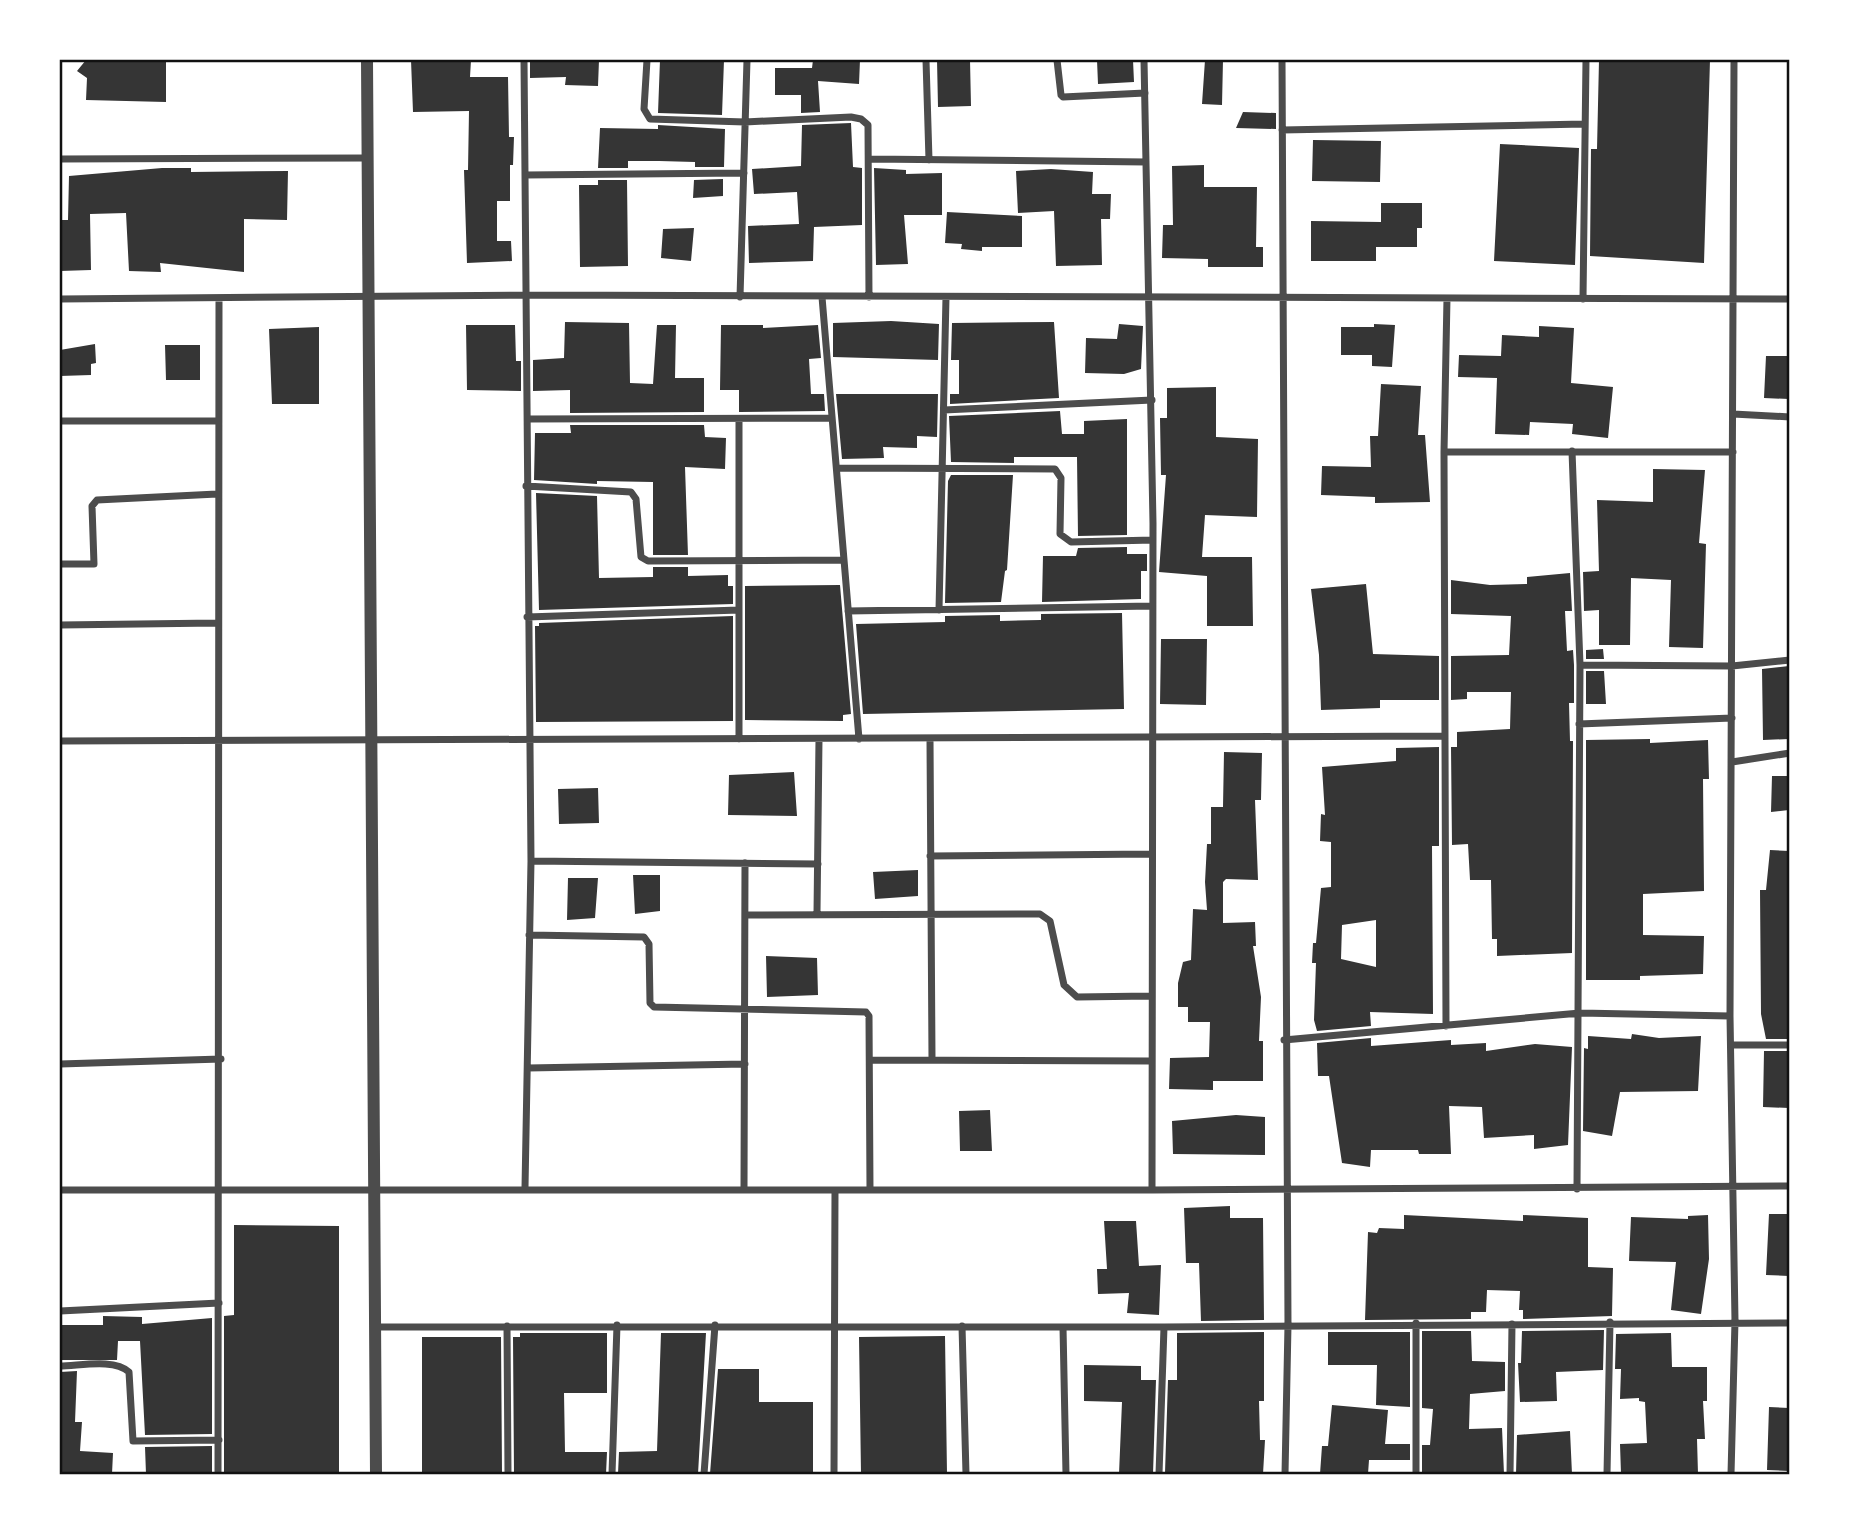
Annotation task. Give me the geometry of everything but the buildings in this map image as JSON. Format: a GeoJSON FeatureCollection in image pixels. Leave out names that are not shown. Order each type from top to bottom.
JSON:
{"type":"FeatureCollection","features":[{"type":"Feature","properties":{"kind":"street"},"geometry":{"type":"LineString","coordinates":[[367,60],[376,1475]]}},
{"type":"Feature","properties":{"kind":"street"},"geometry":{"type":"LineString","coordinates":[[524,60],[531,861],[525,1188]]}},
{"type":"Feature","properties":{"kind":"street"},"geometry":{"type":"LineString","coordinates":[[646,60],[644,109],[650,119],[745,122],[861,119],[868,125],[869,297]]}},
{"type":"Feature","properties":{"kind":"street"},"geometry":{"type":"LineString","coordinates":[[740,297],[747,60]]}},
{"type":"Feature","properties":{"kind":"street"},"geometry":{"type":"LineString","coordinates":[[926,60],[929,160]]}},
{"type":"Feature","properties":{"kind":"street"},"geometry":{"type":"LineString","coordinates":[[1056,60],[1060,95],[1063,97],[1145,93]]}},
{"type":"Feature","properties":{"kind":"street"},"geometry":{"type":"LineString","coordinates":[[1144,60],[1153,540],[1150,854],[1152,1190]]}},
{"type":"Feature","properties":{"kind":"street"},"geometry":{"type":"LineString","coordinates":[[1282,60],[1284,1040],[1288,1325],[1285,1475]]}},
{"type":"Feature","properties":{"kind":"street"},"geometry":{"type":"LineString","coordinates":[[1583,299],[1586,60]]}},
{"type":"Feature","properties":{"kind":"street"},"geometry":{"type":"LineString","coordinates":[[1731,1475],[1735,1321],[1730,1016],[1734,60]]}},
{"type":"Feature","properties":{"kind":"street"},"geometry":{"type":"LineString","coordinates":[[1282,130],[1584,124]]}},
{"type":"Feature","properties":{"kind":"street"},"geometry":{"type":"LineString","coordinates":[[60,159],[368,158]]}},
{"type":"Feature","properties":{"kind":"street"},"geometry":{"type":"LineString","coordinates":[[870,159],[1146,162]]}},
{"type":"Feature","properties":{"kind":"street"},"geometry":{"type":"LineString","coordinates":[[525,175],[744,173]]}},
{"type":"Feature","properties":{"kind":"street"},"geometry":{"type":"LineString","coordinates":[[60,299],[526,295],[1790,299]]}},
{"type":"Feature","properties":{"kind":"street"},"geometry":{"type":"LineString","coordinates":[[822,297],[859,739]]}},
{"type":"Feature","properties":{"kind":"street"},"geometry":{"type":"LineString","coordinates":[[939,610],[946,297]]}},
{"type":"Feature","properties":{"kind":"street"},"geometry":{"type":"LineString","coordinates":[[1446,1026],[1444,452],[1447,298]]}},
{"type":"Feature","properties":{"kind":"street"},"geometry":{"type":"LineString","coordinates":[[218,1475],[221,1059],[217,623],[219,299]]}},
{"type":"Feature","properties":{"kind":"street"},"geometry":{"type":"LineString","coordinates":[[944,410],[1152,400]]}},
{"type":"Feature","properties":{"kind":"street"},"geometry":{"type":"LineString","coordinates":[[1733,414],[1790,416]]}},
{"type":"Feature","properties":{"kind":"street"},"geometry":{"type":"LineString","coordinates":[[528,419],[832,418]]}},
{"type":"Feature","properties":{"kind":"street"},"geometry":{"type":"LineString","coordinates":[[738,419],[738,739]]}},
{"type":"Feature","properties":{"kind":"street"},"geometry":{"type":"LineString","coordinates":[[60,421],[217,421]]}},
{"type":"Feature","properties":{"kind":"street"},"geometry":{"type":"LineString","coordinates":[[1572,451],[1580,665],[1577,1189]]}},
{"type":"Feature","properties":{"kind":"street"},"geometry":{"type":"LineString","coordinates":[[1444,452],[1733,452]]}},
{"type":"Feature","properties":{"kind":"street"},"geometry":{"type":"LineString","coordinates":[[837,468],[1055,469],[1061,478],[1060,534],[1064,539],[1071,542],[1153,540]]}},
{"type":"Feature","properties":{"kind":"street"},"geometry":{"type":"LineString","coordinates":[[526,486],[631,492],[636,499],[641,557],[644,560],[844,560]]}},
{"type":"Feature","properties":{"kind":"street"},"geometry":{"type":"LineString","coordinates":[[60,565],[94,564],[92,506],[97,500],[217,494]]}},
{"type":"Feature","properties":{"kind":"street"},"geometry":{"type":"LineString","coordinates":[[848,611],[1152,606]]}},
{"type":"Feature","properties":{"kind":"street"},"geometry":{"type":"LineString","coordinates":[[527,617],[739,610]]}},
{"type":"Feature","properties":{"kind":"street"},"geometry":{"type":"LineString","coordinates":[[60,625],[217,623]]}},
{"type":"Feature","properties":{"kind":"street"},"geometry":{"type":"LineString","coordinates":[[1580,665],[1732,666],[1790,660]]}},
{"type":"Feature","properties":{"kind":"street"},"geometry":{"type":"LineString","coordinates":[[1579,724],[1732,718]]}},
{"type":"Feature","properties":{"kind":"street"},"geometry":{"type":"LineString","coordinates":[[60,741],[1444,736]]}},
{"type":"Feature","properties":{"kind":"street"},"geometry":{"type":"LineString","coordinates":[[817,913],[819,739]]}},
{"type":"Feature","properties":{"kind":"street"},"geometry":{"type":"LineString","coordinates":[[930,739],[932,1059]]}},
{"type":"Feature","properties":{"kind":"street"},"geometry":{"type":"LineString","coordinates":[[1732,761],[1790,753]]}},
{"type":"Feature","properties":{"kind":"street"},"geometry":{"type":"LineString","coordinates":[[930,856],[1150,854]]}},
{"type":"Feature","properties":{"kind":"street"},"geometry":{"type":"LineString","coordinates":[[531,861],[818,864]]}},
{"type":"Feature","properties":{"kind":"street"},"geometry":{"type":"LineString","coordinates":[[744,1189],[745,863]]}},
{"type":"Feature","properties":{"kind":"street"},"geometry":{"type":"LineString","coordinates":[[745,915],[930,913],[1046,916],[1050,921],[1064,985],[1070,992],[1077,997],[1150,996]]}},
{"type":"Feature","properties":{"kind":"street"},"geometry":{"type":"LineString","coordinates":[[529,935],[644,937],[649,944],[652,1005],[744,1011],[866,1012],[869,1016],[870,1060],[870,1189]]}},
{"type":"Feature","properties":{"kind":"street"},"geometry":{"type":"LineString","coordinates":[[1284,1040],[1580,1013],[1730,1016]]}},
{"type":"Feature","properties":{"kind":"street"},"geometry":{"type":"LineString","coordinates":[[1731,1045],[1790,1045]]}},
{"type":"Feature","properties":{"kind":"street"},"geometry":{"type":"LineString","coordinates":[[60,1064],[221,1059]]}},
{"type":"Feature","properties":{"kind":"street"},"geometry":{"type":"LineString","coordinates":[[870,1060],[1150,1061]]}},
{"type":"Feature","properties":{"kind":"street"},"geometry":{"type":"LineString","coordinates":[[527,1068],[744,1064]]}},
{"type":"Feature","properties":{"kind":"street"},"geometry":{"type":"LineString","coordinates":[[60,1190],[1152,1190],[1790,1186]]}},
{"type":"Feature","properties":{"kind":"street"},"geometry":{"type":"LineString","coordinates":[[834,1475],[835,1190]]}},
{"type":"Feature","properties":{"kind":"street"},"geometry":{"type":"LineString","coordinates":[[60,1311],[219,1303]]}},
{"type":"Feature","properties":{"kind":"street"},"geometry":{"type":"LineString","coordinates":[[1607,1475],[1610,1322]]}},
{"type":"Feature","properties":{"kind":"street"},"geometry":{"type":"LineString","coordinates":[[375,1327],[1164,1327],[1416,1323],[1790,1323]]}},
{"type":"Feature","properties":{"kind":"street"},"geometry":{"type":"LineString","coordinates":[[1416,1323],[1416,1475]]}},
{"type":"Feature","properties":{"kind":"street"},"geometry":{"type":"LineString","coordinates":[[1510,1475],[1512,1324]]}},
{"type":"Feature","properties":{"kind":"street"},"geometry":{"type":"LineString","coordinates":[[612,1475],[617,1325]]}},
{"type":"Feature","properties":{"kind":"street"},"geometry":{"type":"LineString","coordinates":[[704,1475],[715,1325]]}},
{"type":"Feature","properties":{"kind":"street"},"geometry":{"type":"LineString","coordinates":[[507,1326],[508,1475]]}},
{"type":"Feature","properties":{"kind":"street"},"geometry":{"type":"LineString","coordinates":[[962,1326],[966,1475]]}},
{"type":"Feature","properties":{"kind":"street"},"geometry":{"type":"LineString","coordinates":[[1063,1327],[1066,1475]]}},
{"type":"Feature","properties":{"kind":"street"},"geometry":{"type":"LineString","coordinates":[[1159,1475],[1164,1327]]}},
{"type":"Feature","properties":{"kind":"street"},"geometry":{"type":"LineString","coordinates":[[60,1366],[108,1365],[125,1368],[129,1378],[133,1441],[219,1440]]}}]}
